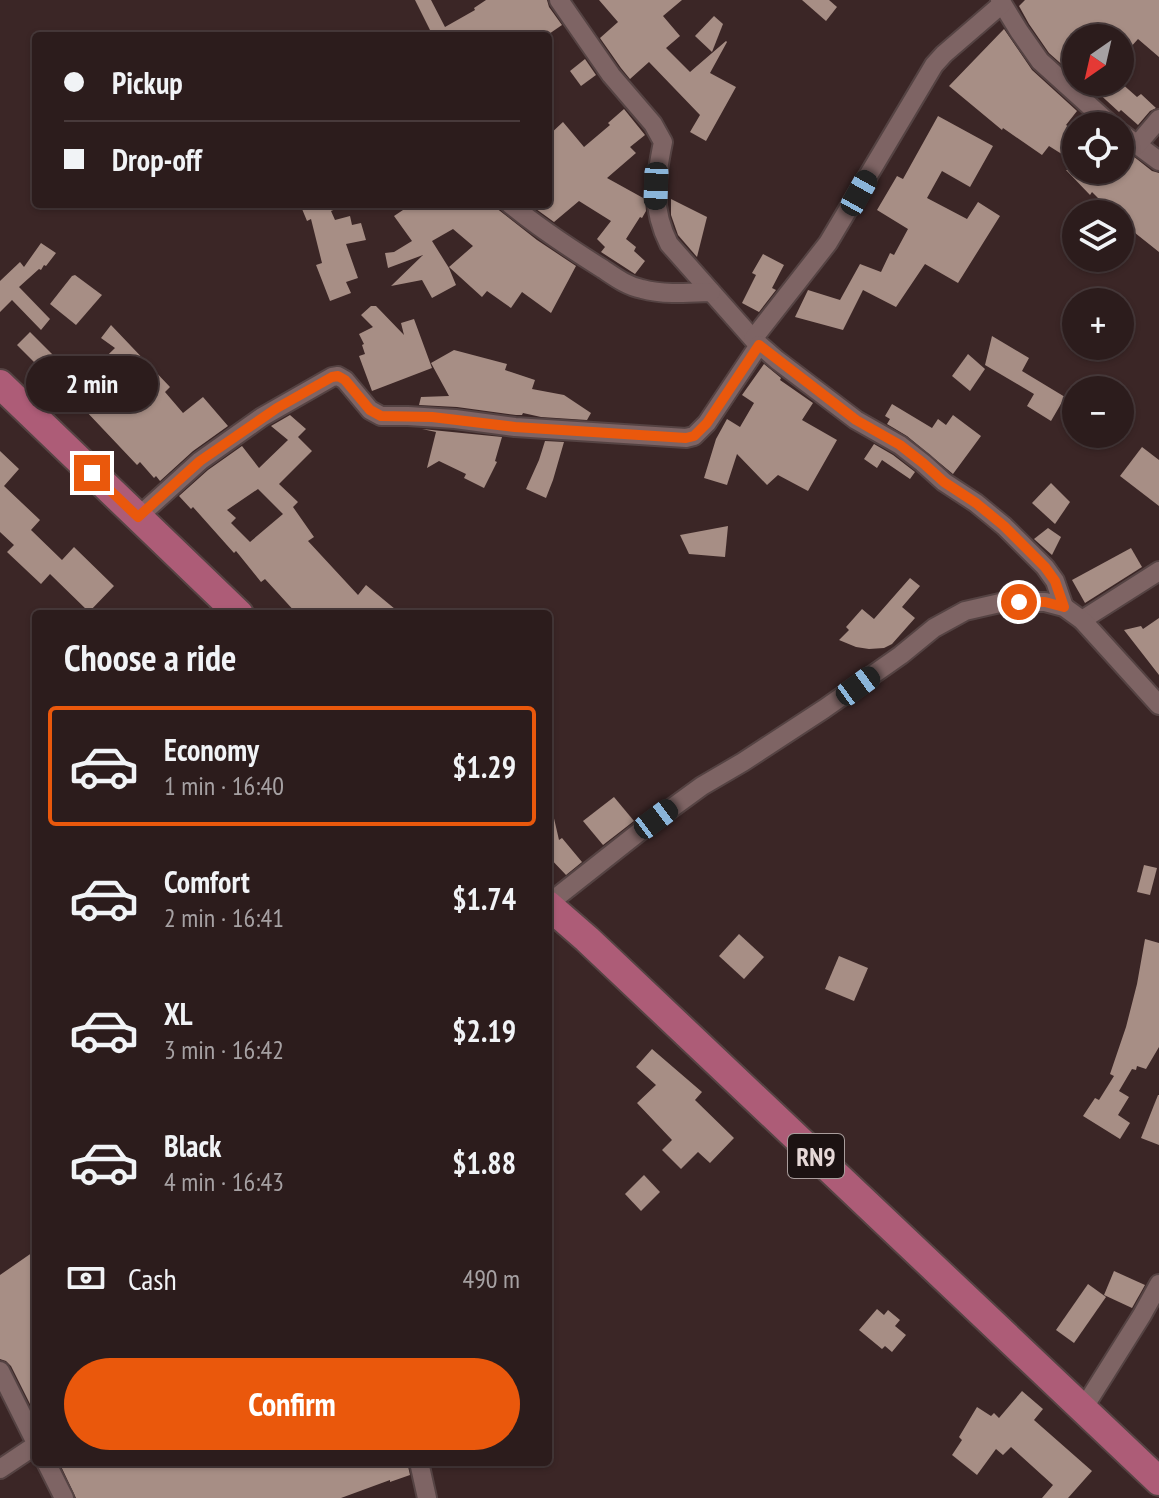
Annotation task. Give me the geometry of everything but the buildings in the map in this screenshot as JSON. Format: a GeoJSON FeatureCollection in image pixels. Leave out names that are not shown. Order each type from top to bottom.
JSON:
{"type":"FeatureCollection","features":[{"type":"Feature","properties":{"kind":"main road"},"geometry":{"type":"LineString","coordinates":[[0,384],[235,610]]}},
{"type":"Feature","properties":{"kind":"main road","name":"RN9"},"geometry":{"type":"LineString","coordinates":[[552,908],[1159,1481]]}},
{"type":"Feature","properties":{"kind":"street"},"geometry":{"type":"LineString","coordinates":[[559,0],[611,75],[653,124],[663,142],[657,168],[656,203],[660,225],[669,244],[756,342],[856,420],[900,445],[1004,526],[1045,567],[1055,581],[1064,607]]}},
{"type":"Feature","properties":{"kind":"street"},"geometry":{"type":"LineString","coordinates":[[138,517],[200,461],[277,408],[338,376],[370,410],[381,416],[686,438],[694,436],[707,423],[756,342],[828,243],[934,65],[1001,2],[1040,61],[1096,112]]}},
{"type":"Feature","properties":{"kind":"street"},"geometry":{"type":"LineString","coordinates":[[1137,145],[1159,119]]}},
{"type":"Feature","properties":{"kind":"street"},"geometry":{"type":"LineString","coordinates":[[1134,143],[1159,161]]}},
{"type":"Feature","properties":{"kind":"street"},"geometry":{"type":"LineString","coordinates":[[515,208],[567,246],[630,285],[669,293],[711,292]]}},
{"type":"Feature","properties":{"kind":"street"},"geometry":{"type":"LineString","coordinates":[[1082,620],[1159,571]]}},
{"type":"Feature","properties":{"kind":"street"},"geometry":{"type":"LineString","coordinates":[[552,901],[702,786],[824,709],[944,622],[965,611],[1000,603],[1045,602],[1064,607],[1082,620],[1159,705]]}},
{"type":"Feature","properties":{"kind":"street"},"geometry":{"type":"LineString","coordinates":[[1083,1409],[1159,1284]]}},
{"type":"Feature","properties":{"kind":"street"},"geometry":{"type":"LineString","coordinates":[[0,1371],[32,1436]]}},
{"type":"Feature","properties":{"kind":"street"},"geometry":{"type":"LineString","coordinates":[[0,1469],[32,1447]]}},
{"type":"Feature","properties":{"kind":"street"},"geometry":{"type":"LineString","coordinates":[[48,1466],[64,1498]]}},
{"type":"Feature","properties":{"kind":"street"},"geometry":{"type":"LineString","coordinates":[[420,1466],[427,1498]]}},
{"type":"Feature","properties":{"kind":"route"},"geometry":{"type":"LineString","coordinates":[[92,473],[138,517],[200,461],[277,408],[338,376],[350,384],[370,410],[381,416],[432,417],[515,427],[686,438],[694,436],[707,423],[759,345],[856,420],[900,445],[1004,526],[1045,567],[1055,581],[1064,607],[1045,602],[1019,602]]}}]}
